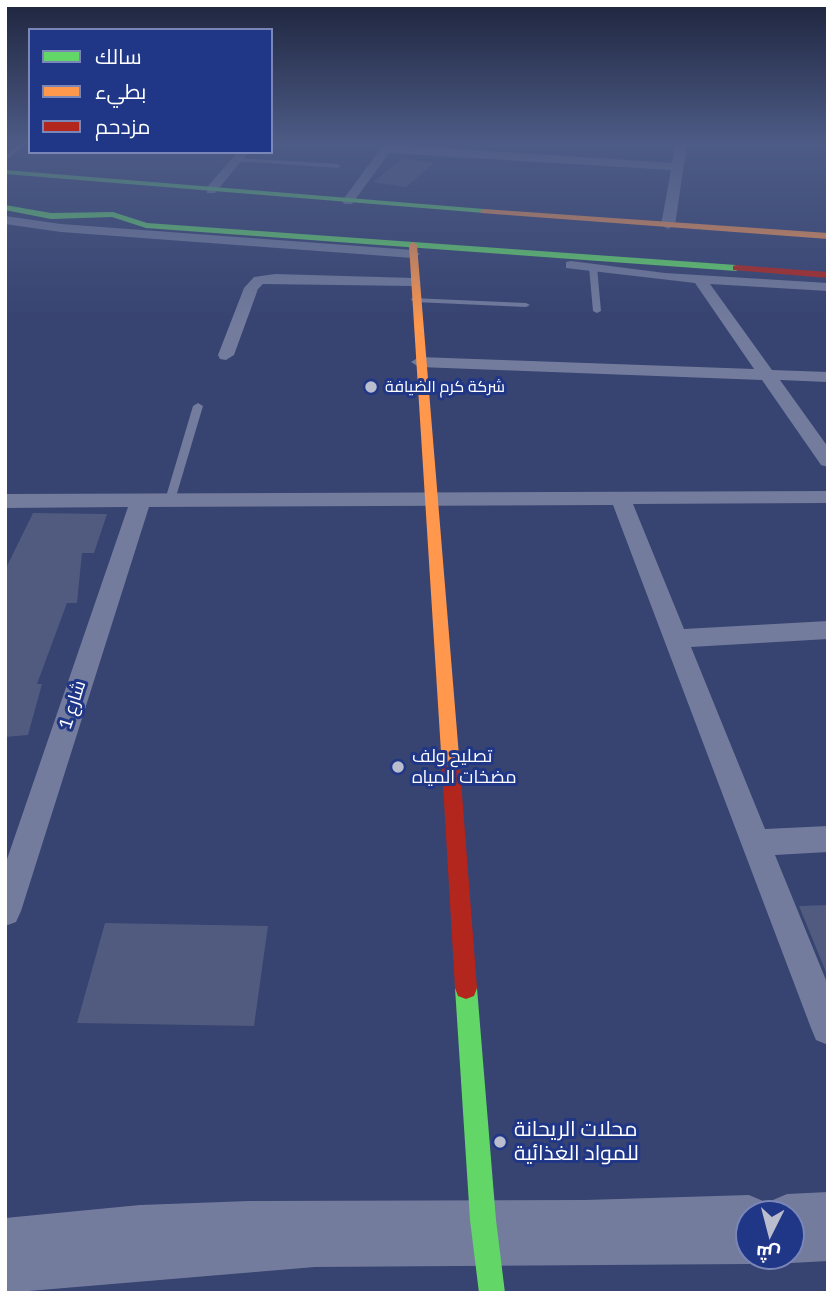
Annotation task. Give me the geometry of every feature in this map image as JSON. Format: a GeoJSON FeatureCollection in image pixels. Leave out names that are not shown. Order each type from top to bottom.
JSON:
{"type":"FeatureCollection","features":[{"type":"Feature","properties":{"kind":"street"},"geometry":{"type":"LineString","coordinates":[[396,205],[828,236]]}},
{"type":"Feature","properties":{"kind":"street"},"geometry":{"type":"LineString","coordinates":[[668,225],[672,205]]}},
{"type":"Feature","properties":{"kind":"street"},"geometry":{"type":"LineString","coordinates":[[5,207],[51,216],[106,213],[146,225],[645,268],[699,279],[828,287]]}},
{"type":"Feature","properties":{"kind":"street"},"geometry":{"type":"LineString","coordinates":[[88,230],[106,213]]}},
{"type":"Feature","properties":{"kind":"street"},"geometry":{"type":"LineString","coordinates":[[5,220],[88,230],[413,249]]}},
{"type":"Feature","properties":{"kind":"street"},"geometry":{"type":"LineString","coordinates":[[413,249],[419,362],[485,1233],[492,1293]]}},
{"type":"Feature","properties":{"kind":"street"},"geometry":{"type":"LineString","coordinates":[[571,265],[828,275]]}},
{"type":"Feature","properties":{"kind":"street"},"geometry":{"type":"LineString","coordinates":[[226,355],[251,288],[259,280],[275,278],[415,291]]}},
{"type":"Feature","properties":{"kind":"street"},"geometry":{"type":"LineString","coordinates":[[699,279],[764,375],[828,461]]}},
{"type":"Feature","properties":{"kind":"street"},"geometry":{"type":"LineString","coordinates":[[419,362],[827,377]]}},
{"type":"Feature","properties":{"kind":"street"},"geometry":{"type":"LineString","coordinates":[[5,500],[828,497]]}},
{"type":"Feature","properties":{"kind":"street"},"geometry":{"type":"LineString","coordinates":[[621,499],[828,1028]]}},
{"type":"Feature","properties":{"kind":"street","name":"شارع 1"},"geometry":{"type":"LineString","coordinates":[[5,911],[141,500]]}},
{"type":"Feature","properties":{"kind":"street"},"geometry":{"type":"LineString","coordinates":[[675,639],[828,630]]}},
{"type":"Feature","properties":{"kind":"street"},"geometry":{"type":"LineString","coordinates":[[757,843],[828,839]]}},
{"type":"Feature","properties":{"kind":"street"},"geometry":{"type":"LineString","coordinates":[[805,1213],[828,1212]]}},
{"type":"Feature","properties":{"kind":"street"},"geometry":{"type":"LineString","coordinates":[[5,1275],[485,1233],[735,1216]]}},
{"type":"Feature","properties":{"kind":"street"},"geometry":{"type":"LineString","coordinates":[[5,1238],[140,1225],[249,1220],[735,1243]]}},
{"type":"Feature","properties":{"kind":"street"},"geometry":{"type":"LineString","coordinates":[[805,1242],[828,1241]]}},
{"type":"Feature","properties":{"kind":"lane"},"geometry":{"type":"LineString","coordinates":[[593,267],[597,311]]}},
{"type":"Feature","properties":{"kind":"lane"},"geometry":{"type":"LineString","coordinates":[[415,291],[499,297]]}},
{"type":"Feature","properties":{"kind":"lane"},"geometry":{"type":"LineString","coordinates":[[415,291],[526,304]]}},
{"type":"Feature","properties":{"kind":"lane"},"geometry":{"type":"LineString","coordinates":[[170,500],[198,406]]}},
{"type":"Feature","properties":{"kind":"building"},"geometry":{"type":"Polygon","coordinates":[[[33,513],[107,514],[94,553],[82,553],[77,603],[67,603],[37,684],[42,684],[28,735],[5,737],[5,570],[33,513]]]}},
{"type":"Feature","properties":{"kind":"building"},"geometry":{"type":"Polygon","coordinates":[[[828,905],[828,977],[799,906],[828,905]]]}},
{"type":"Feature","properties":{"kind":"building"},"geometry":{"type":"Polygon","coordinates":[[[105,923],[268,926],[254,1026],[77,1023],[105,923]]]}},
{"type":"Feature","properties":{"kind":"traffic: fast"},"geometry":{"type":"LineString","coordinates":[[405,205],[484,211]]}},
{"type":"Feature","properties":{"kind":"traffic: fast"},"geometry":{"type":"LineString","coordinates":[[5,207],[51,216],[113,214],[146,225],[736,268]]}},
{"type":"Feature","properties":{"kind":"traffic: fast"},"geometry":{"type":"LineString","coordinates":[[466,988],[483,1220],[492,1293]]}},
{"type":"Feature","properties":{"kind":"traffic: slow"},"geometry":{"type":"LineString","coordinates":[[484,211],[828,236]]}},
{"type":"Feature","properties":{"kind":"traffic: slow"},"geometry":{"type":"LineString","coordinates":[[413,245],[451,768]]}},
{"type":"Feature","properties":{"kind":"traffic: jam"},"geometry":{"type":"LineString","coordinates":[[736,268],[828,275]]}},
{"type":"Feature","properties":{"kind":"traffic: jam"},"geometry":{"type":"LineString","coordinates":[[451,768],[466,988]]}},
{"type":"Feature","properties":{"kind":"place","name":"شركة كرم الضيافة"},"geometry":{"type":"Point","coordinates":[371,387]}},
{"type":"Feature","properties":{"kind":"place","name":"تصليح ولف مضخات المياه"},"geometry":{"type":"Point","coordinates":[398,767]}},
{"type":"Feature","properties":{"kind":"place","name":"محلات الريحانة للمواد الغذائية"},"geometry":{"type":"Point","coordinates":[500,1142]}}]}
